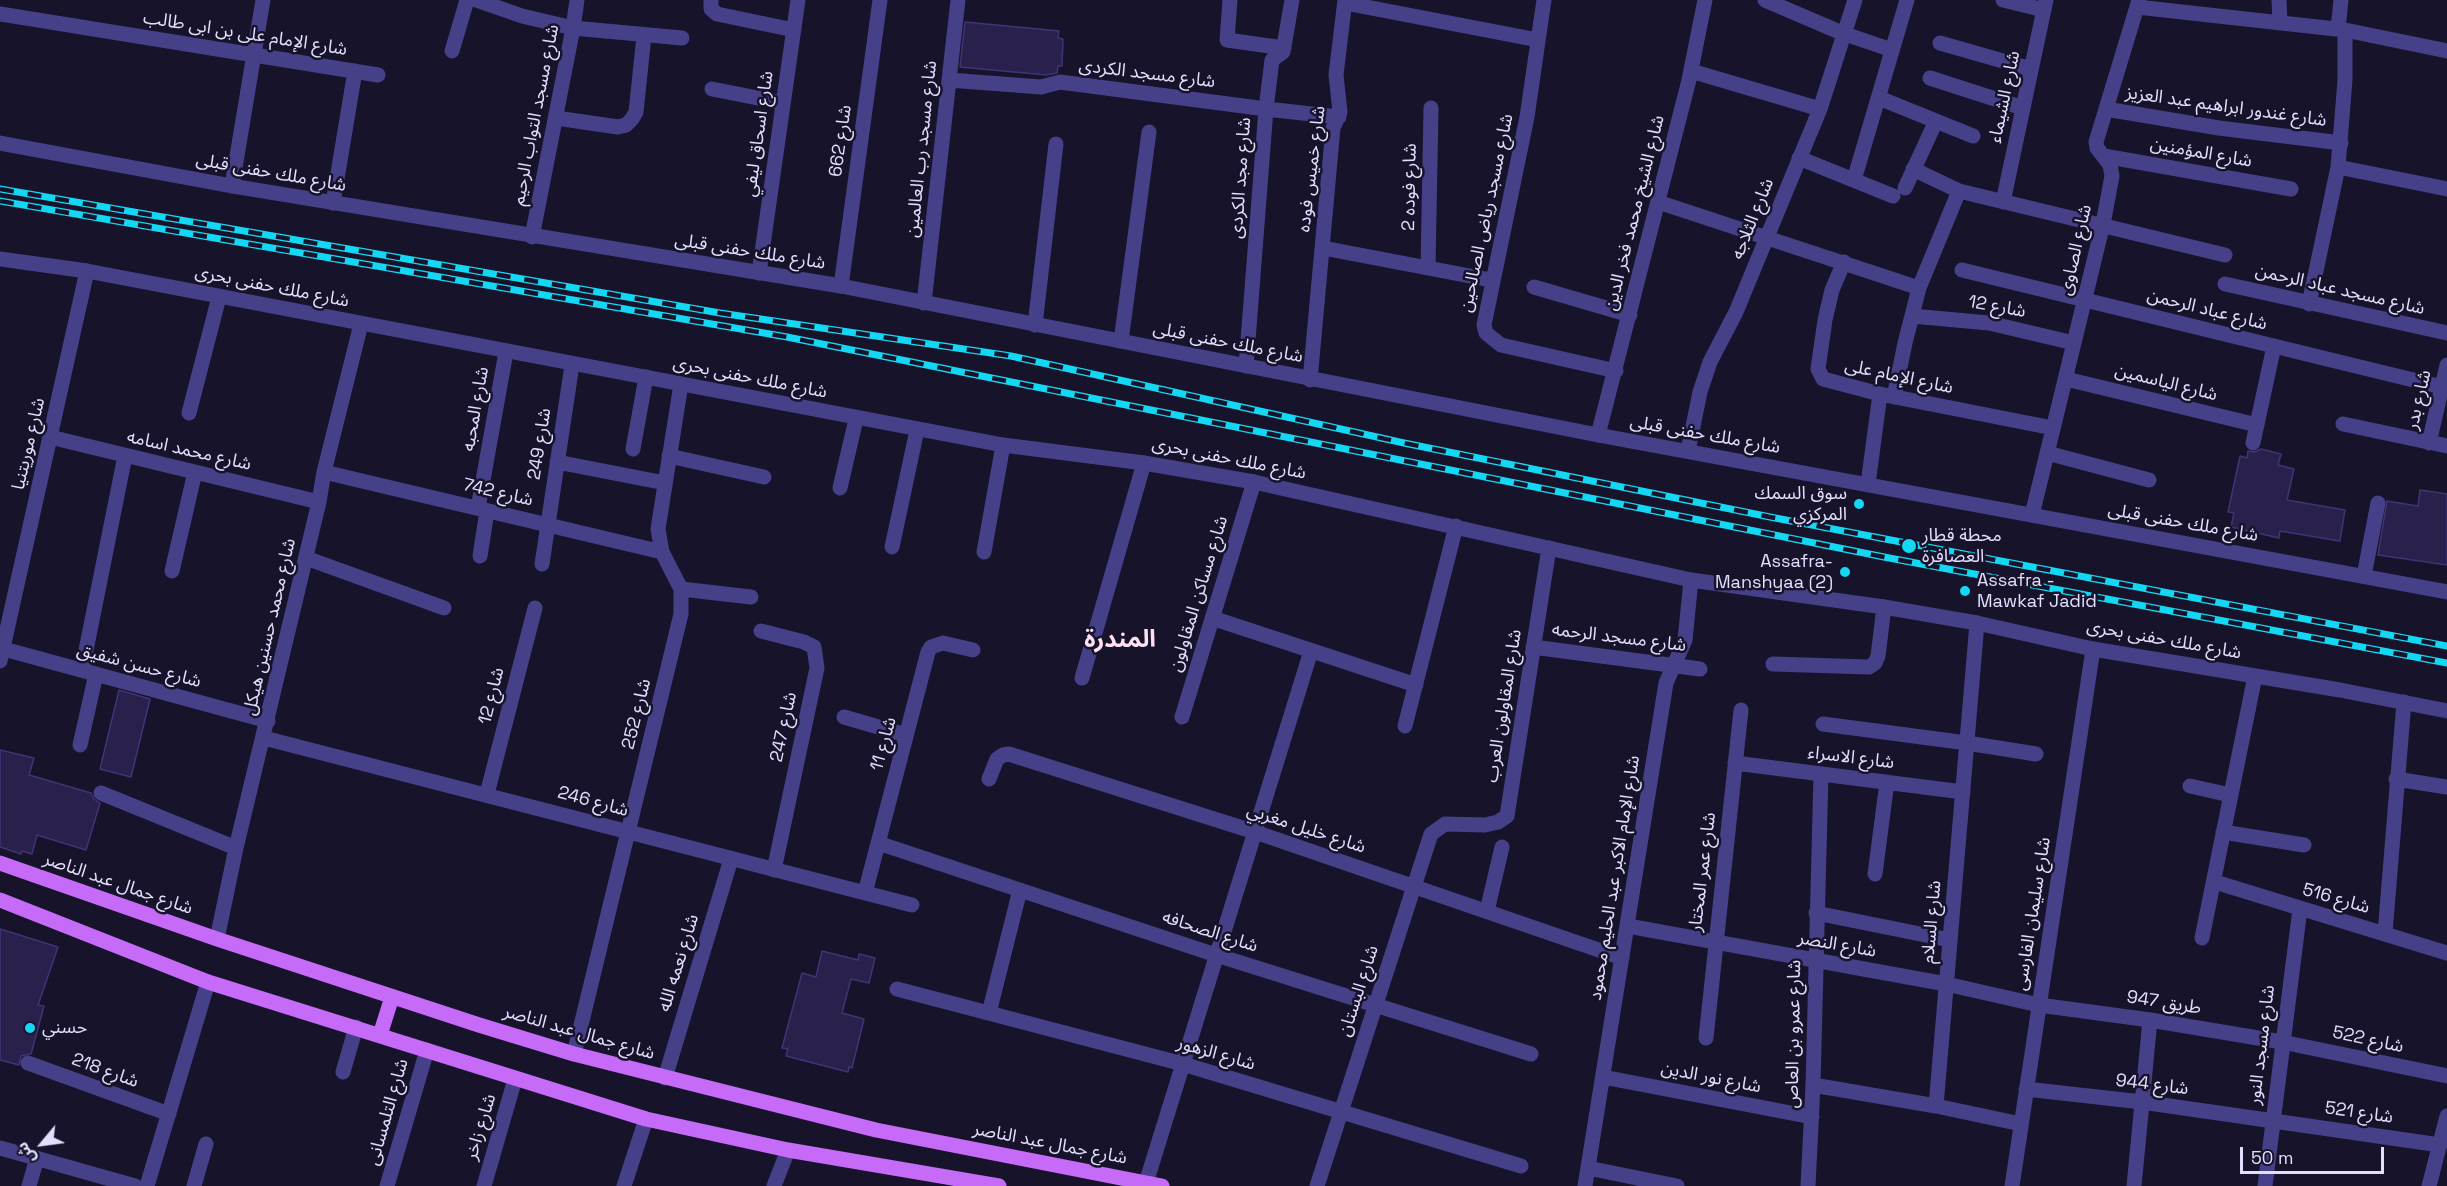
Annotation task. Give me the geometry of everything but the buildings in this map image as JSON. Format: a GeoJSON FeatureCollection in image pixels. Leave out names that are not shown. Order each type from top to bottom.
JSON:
{"type":"FeatureCollection","features":[{"type":"Feature","properties":{"kind":"main road","name":"شارع جمال عبد الناصر"},"geometry":{"type":"LineString","coordinates":[[0,863],[217,939],[392,997],[573,1053],[876,1130],[1154,1184]]}},
{"type":"Feature","properties":{"kind":"main road"},"geometry":{"type":"LineString","coordinates":[[0,900],[208,982],[646,1119],[788,1150],[999,1186]]}},
{"type":"Feature","properties":{"kind":"main road"},"geometry":{"type":"LineString","coordinates":[[380,1035],[392,997]]}},
{"type":"Feature","properties":{"kind":"street"},"geometry":{"type":"LineString","coordinates":[[232,186],[263,0]]}},
{"type":"Feature","properties":{"kind":"street"},"geometry":{"type":"LineString","coordinates":[[452,51],[467,0]]}},
{"type":"Feature","properties":{"kind":"street"},"geometry":{"type":"LineString","coordinates":[[476,0],[522,16],[573,27],[644,36],[682,38]]}},
{"type":"Feature","properties":{"kind":"street","name":"شارع مسجد التواب الرحيم"},"geometry":{"type":"LineString","coordinates":[[532,237],[577,0]]}},
{"type":"Feature","properties":{"kind":"street"},"geometry":{"type":"LineString","coordinates":[[711,0],[711,9],[714,13],[794,30]]}},
{"type":"Feature","properties":{"kind":"street","name":"شارع اسحاق ليفي"},"geometry":{"type":"LineString","coordinates":[[759,273],[798,0]]}},
{"type":"Feature","properties":{"kind":"street","name":"شارع 662"},"geometry":{"type":"LineString","coordinates":[[842,286],[880,0]]}},
{"type":"Feature","properties":{"kind":"street","name":"شارع مسجد رب العالمين"},"geometry":{"type":"LineString","coordinates":[[924,303],[958,0]]}},
{"type":"Feature","properties":{"kind":"street"},"geometry":{"type":"LineString","coordinates":[[1230,0],[1227,40],[1284,48]]}},
{"type":"Feature","properties":{"kind":"street","name":"شارع مجد الكردى"},"geometry":{"type":"LineString","coordinates":[[1246,366],[1272,60],[1275,56],[1282,54],[1284,48],[1292,0]]}},
{"type":"Feature","properties":{"kind":"street","name":"شارع مسجد رياض الصالحين"},"geometry":{"type":"LineString","coordinates":[[1544,0],[1514,186],[1491,280],[1484,325],[1486,333],[1501,345],[1616,371]]}},
{"type":"Feature","properties":{"kind":"street","name":"شارع الشيخ محمد فخر الدين"},"geometry":{"type":"LineString","coordinates":[[1598,435],[1691,71],[1706,0]]}},
{"type":"Feature","properties":{"kind":"street"},"geometry":{"type":"LineString","coordinates":[[1765,0],[1842,33],[1892,50]]}},
{"type":"Feature","properties":{"kind":"street","name":"شارع الثلاجه"},"geometry":{"type":"LineString","coordinates":[[1688,451],[1700,392],[1710,362],[1736,312],[1820,109],[1842,33],[1855,0]]}},
{"type":"Feature","properties":{"kind":"street"},"geometry":{"type":"LineString","coordinates":[[1854,180],[1907,0]]}},
{"type":"Feature","properties":{"kind":"street"},"geometry":{"type":"LineString","coordinates":[[2003,0],[2045,5]]}},
{"type":"Feature","properties":{"kind":"street"},"geometry":{"type":"LineString","coordinates":[[2279,0],[2280,23]]}},
{"type":"Feature","properties":{"kind":"street"},"geometry":{"type":"LineString","coordinates":[[2309,304],[2341,143],[2345,80],[2341,0]]}},
{"type":"Feature","properties":{"kind":"street"},"geometry":{"type":"LineString","coordinates":[[1345,2],[1538,40]]}},
{"type":"Feature","properties":{"kind":"street","name":"شارع خميس فوده"},"geometry":{"type":"LineString","coordinates":[[1310,380],[1333,128],[1339,117],[1339,89],[1336,75],[1345,2]]}},
{"type":"Feature","properties":{"kind":"street"},"geometry":{"type":"LineString","coordinates":[[2138,3],[2341,29],[2447,51]]}},
{"type":"Feature","properties":{"kind":"street","name":"شارع الصاوى"},"geometry":{"type":"LineString","coordinates":[[2032,515],[2103,224],[2112,176],[2110,165],[2097,148],[2096,142],[2138,3]]}},
{"type":"Feature","properties":{"kind":"street","name":"شارع الشيماء"},"geometry":{"type":"LineString","coordinates":[[2003,202],[2045,5]]}},
{"type":"Feature","properties":{"kind":"street","name":"شارع الإمام على بن ابى طالب"},"geometry":{"type":"LineString","coordinates":[[0,14],[378,75]]}},
{"type":"Feature","properties":{"kind":"street"},"geometry":{"type":"LineString","coordinates":[[556,118],[618,127],[626,125],[636,112],[644,36]]}},
{"type":"Feature","properties":{"kind":"street"},"geometry":{"type":"LineString","coordinates":[[1940,43],[2031,69]]}},
{"type":"Feature","properties":{"kind":"street"},"geometry":{"type":"LineString","coordinates":[[333,203],[355,71]]}},
{"type":"Feature","properties":{"kind":"street"},"geometry":{"type":"LineString","coordinates":[[1691,71],[1820,109]]}},
{"type":"Feature","properties":{"kind":"street"},"geometry":{"type":"LineString","coordinates":[[1930,78],[2023,108]]}},
{"type":"Feature","properties":{"kind":"street","name":"شارع مسجد الكردى"},"geometry":{"type":"LineString","coordinates":[[949,80],[1041,87],[1060,82],[1266,110],[1339,117]]}},
{"type":"Feature","properties":{"kind":"street"},"geometry":{"type":"LineString","coordinates":[[712,90],[783,104]]}},
{"type":"Feature","properties":{"kind":"street"},"geometry":{"type":"LineString","coordinates":[[1879,98],[1973,136]]}},
{"type":"Feature","properties":{"kind":"street","name":"شارع فوده 2"},"geometry":{"type":"LineString","coordinates":[[1428,267],[1431,108]]}},
{"type":"Feature","properties":{"kind":"street","name":"شارع غندور ابراهيم عبد العزيز"},"geometry":{"type":"LineString","coordinates":[[2106,109],[2219,128],[2341,143]]}},
{"type":"Feature","properties":{"kind":"street"},"geometry":{"type":"LineString","coordinates":[[1799,158],[1854,180],[1899,192],[1913,170],[1936,121]]}},
{"type":"Feature","properties":{"kind":"street"},"geometry":{"type":"LineString","coordinates":[[1121,341],[1149,132]]}},
{"type":"Feature","properties":{"kind":"street","name":"شارع ملك حفنى قبلى"},"geometry":{"type":"LineString","coordinates":[[0,143],[232,186],[532,237],[842,286],[1598,435],[2447,592]]}},
{"type":"Feature","properties":{"kind":"street"},"geometry":{"type":"LineString","coordinates":[[1035,325],[1056,144]]}},
{"type":"Feature","properties":{"kind":"street","name":"شارع المؤمنين"},"geometry":{"type":"LineString","coordinates":[[2104,156],[2291,189]]}},
{"type":"Feature","properties":{"kind":"street"},"geometry":{"type":"LineString","coordinates":[[2338,167],[2447,189]]}},
{"type":"Feature","properties":{"kind":"street"},"geometry":{"type":"LineString","coordinates":[[1913,170],[1959,190],[2003,202],[2226,255]]}},
{"type":"Feature","properties":{"kind":"street"},"geometry":{"type":"LineString","coordinates":[[1868,484],[1887,396],[1919,288],[1959,190]]}},
{"type":"Feature","properties":{"kind":"street"},"geometry":{"type":"LineString","coordinates":[[1658,202],[1919,288]]}},
{"type":"Feature","properties":{"kind":"street"},"geometry":{"type":"LineString","coordinates":[[1323,248],[1491,280]]}},
{"type":"Feature","properties":{"kind":"street","name":"شارع ملك حفنى بحرى"},"geometry":{"type":"LineString","coordinates":[[0,259],[87,271],[916,430],[1003,445],[1144,463],[1254,482],[1691,580],[1884,607],[1977,623],[2093,649],[2447,711]]}},
{"type":"Feature","properties":{"kind":"street","name":"شارع الإمام على"},"geometry":{"type":"LineString","coordinates":[[1844,262],[1832,290],[1825,320],[1819,375],[1828,382],[1887,396],[2053,428]]}},
{"type":"Feature","properties":{"kind":"street","name":"شارع عباد الرحمن"},"geometry":{"type":"LineString","coordinates":[[1962,270],[2442,387]]}},
{"type":"Feature","properties":{"kind":"street","name":"شارع موريتنيا"},"geometry":{"type":"LineString","coordinates":[[1,653],[87,271]]}},
{"type":"Feature","properties":{"kind":"street","name":"شارع مسجد عباد الرحمن"},"geometry":{"type":"LineString","coordinates":[[2225,284],[2447,333]]}},
{"type":"Feature","properties":{"kind":"street"},"geometry":{"type":"LineString","coordinates":[[1534,287],[1630,315]]}},
{"type":"Feature","properties":{"kind":"street"},"geometry":{"type":"LineString","coordinates":[[189,413],[219,297]]}},
{"type":"Feature","properties":{"kind":"street","name":"شارع 12"},"geometry":{"type":"LineString","coordinates":[[1912,316],[1989,322],[2074,342]]}},
{"type":"Feature","properties":{"kind":"street","name":"شارع محمد حسنين هيكل"},"geometry":{"type":"LineString","coordinates":[[217,939],[236,848],[320,502],[324,472],[361,324]]}},
{"type":"Feature","properties":{"kind":"street"},"geometry":{"type":"LineString","coordinates":[[2253,444],[2274,346]]}},
{"type":"Feature","properties":{"kind":"street","name":"شارع المحبه"},"geometry":{"type":"LineString","coordinates":[[480,556],[483,510],[506,352]]}},
{"type":"Feature","properties":{"kind":"street","name":"شارع 249"},"geometry":{"type":"LineString","coordinates":[[542,564],[572,365]]}},
{"type":"Feature","properties":{"kind":"street","name":"شارع بدر"},"geometry":{"type":"LineString","coordinates":[[2429,443],[2447,365]]}},
{"type":"Feature","properties":{"kind":"street"},"geometry":{"type":"LineString","coordinates":[[633,449],[646,377]]}},
{"type":"Feature","properties":{"kind":"street","name":"شارع الياسمين"},"geometry":{"type":"LineString","coordinates":[[2066,379],[2257,425]]}},
{"type":"Feature","properties":{"kind":"street","name":"شارع 252"},"geometry":{"type":"LineString","coordinates":[[573,1053],[681,614],[681,589],[662,552],[658,529],[681,384]]}},
{"type":"Feature","properties":{"kind":"street"},"geometry":{"type":"LineString","coordinates":[[840,488],[856,419]]}},
{"type":"Feature","properties":{"kind":"street"},"geometry":{"type":"LineString","coordinates":[[2343,424],[2447,447]]}},
{"type":"Feature","properties":{"kind":"street"},"geometry":{"type":"LineString","coordinates":[[892,547],[916,430]]}},
{"type":"Feature","properties":{"kind":"street","name":"شارع محمد اسامه"},"geometry":{"type":"LineString","coordinates":[[50,437],[320,502]]}},
{"type":"Feature","properties":{"kind":"street"},"geometry":{"type":"LineString","coordinates":[[984,552],[1003,445]]}},
{"type":"Feature","properties":{"kind":"street"},"geometry":{"type":"LineString","coordinates":[[2047,453],[2149,480]]}},
{"type":"Feature","properties":{"kind":"street"},"geometry":{"type":"LineString","coordinates":[[80,745],[89,672],[125,456]]}},
{"type":"Feature","properties":{"kind":"street"},"geometry":{"type":"LineString","coordinates":[[669,456],[764,477]]}},
{"type":"Feature","properties":{"kind":"street"},"geometry":{"type":"LineString","coordinates":[[557,462],[665,483]]}},
{"type":"Feature","properties":{"kind":"street"},"geometry":{"type":"LineString","coordinates":[[1082,678],[1144,463]]}},
{"type":"Feature","properties":{"kind":"street"},"geometry":{"type":"LineString","coordinates":[[172,571],[195,472]]}},
{"type":"Feature","properties":{"kind":"street","name":"شارع 742"},"geometry":{"type":"LineString","coordinates":[[324,472],[662,552]]}},
{"type":"Feature","properties":{"kind":"street","name":"شارع مساكن المقاولون"},"geometry":{"type":"LineString","coordinates":[[1182,717],[1254,482]]}},
{"type":"Feature","properties":{"kind":"street"},"geometry":{"type":"LineString","coordinates":[[2364,576],[2378,503]]}},
{"type":"Feature","properties":{"kind":"street"},"geometry":{"type":"LineString","coordinates":[[1405,726],[1456,526]]}},
{"type":"Feature","properties":{"kind":"street","name":"شارع المقاولون العرب"},"geometry":{"type":"LineString","coordinates":[[1455,824],[1485,825],[1498,822],[1507,816],[1549,548]]}},
{"type":"Feature","properties":{"kind":"street"},"geometry":{"type":"LineString","coordinates":[[306,558],[444,608]]}},
{"type":"Feature","properties":{"kind":"street","name":"شارع الإمام الاكبر عبد الحليم محمود"},"geometry":{"type":"LineString","coordinates":[[1585,1186],[1666,683],[1685,640],[1691,580]]}},
{"type":"Feature","properties":{"kind":"street"},"geometry":{"type":"LineString","coordinates":[[681,589],[751,597]]}},
{"type":"Feature","properties":{"kind":"street"},"geometry":{"type":"LineString","coordinates":[[1773,664],[1869,667],[1875,663],[1878,656],[1884,607]]}},
{"type":"Feature","properties":{"kind":"street","name":"شارع 12"},"geometry":{"type":"LineString","coordinates":[[487,794],[535,608]]}},
{"type":"Feature","properties":{"kind":"street"},"geometry":{"type":"LineString","coordinates":[[1212,618],[1416,685]]}},
{"type":"Feature","properties":{"kind":"street","name":"شارع السلام"},"geometry":{"type":"LineString","coordinates":[[1936,1106],[1977,623]]}},
{"type":"Feature","properties":{"kind":"street","name":"شارع 247"},"geometry":{"type":"LineString","coordinates":[[761,631],[804,642],[814,647],[817,668],[774,870]]}},
{"type":"Feature","properties":{"kind":"street","name":"شارع 11"},"geometry":{"type":"LineString","coordinates":[[865,893],[931,647],[943,643],[973,650]]}},
{"type":"Feature","properties":{"kind":"street","name":"شارع مسجد الرحمه"},"geometry":{"type":"LineString","coordinates":[[1533,647],[1700,669]]}},
{"type":"Feature","properties":{"kind":"street","name":"شارع سليمان الفارسى"},"geometry":{"type":"LineString","coordinates":[[2012,1186],[2093,649]]}},
{"type":"Feature","properties":{"kind":"street"},"geometry":{"type":"LineString","coordinates":[[1154,1184],[1183,1064],[1311,651]]}},
{"type":"Feature","properties":{"kind":"street","name":"شارع حسن شفيق"},"geometry":{"type":"LineString","coordinates":[[1,653],[89,672],[268,721]]}},
{"type":"Feature","properties":{"kind":"street"},"geometry":{"type":"LineString","coordinates":[[2202,938],[2255,676]]}},
{"type":"Feature","properties":{"kind":"street"},"geometry":{"type":"LineString","coordinates":[[2385,933],[2404,702]]}},
{"type":"Feature","properties":{"kind":"street","name":"شارع عمر المختار"},"geometry":{"type":"LineString","coordinates":[[1706,1038],[1714,942],[1741,710]]}},
{"type":"Feature","properties":{"kind":"street"},"geometry":{"type":"LineString","coordinates":[[844,717],[906,735]]}},
{"type":"Feature","properties":{"kind":"street"},"geometry":{"type":"LineString","coordinates":[[1823,724],[1967,742],[2036,754]]}},
{"type":"Feature","properties":{"kind":"street","name":"شارع 246"},"geometry":{"type":"LineString","coordinates":[[264,738],[912,905]]}},
{"type":"Feature","properties":{"kind":"street","name":"شارع خليل مغربي"},"geometry":{"type":"LineString","coordinates":[[989,779],[997,759],[1009,754],[1255,832],[1622,958]]}},
{"type":"Feature","properties":{"kind":"street","name":"شارع الاسراء"},"geometry":{"type":"LineString","coordinates":[[1735,763],[1963,792]]}},
{"type":"Feature","properties":{"kind":"street","name":"شارع عمرو بن العاص"},"geometry":{"type":"LineString","coordinates":[[1808,1186],[1812,1117],[1821,774]]}},
{"type":"Feature","properties":{"kind":"street"},"geometry":{"type":"LineString","coordinates":[[2396,779],[2447,788]]}},
{"type":"Feature","properties":{"kind":"street"},"geometry":{"type":"LineString","coordinates":[[1875,874],[1887,782]]}},
{"type":"Feature","properties":{"kind":"street"},"geometry":{"type":"LineString","coordinates":[[2190,786],[2230,795]]}},
{"type":"Feature","properties":{"kind":"street"},"geometry":{"type":"LineString","coordinates":[[101,793],[236,848]]}},
{"type":"Feature","properties":{"kind":"street","name":"شارع البستان"},"geometry":{"type":"LineString","coordinates":[[1317,1186],[1431,834],[1445,824],[1455,824]]}},
{"type":"Feature","properties":{"kind":"street"},"geometry":{"type":"LineString","coordinates":[[2223,832],[2304,844]]}},
{"type":"Feature","properties":{"kind":"street","name":"شارع الصحافه"},"geometry":{"type":"LineString","coordinates":[[878,843],[1216,956],[1531,1054]]}},
{"type":"Feature","properties":{"kind":"street"},"geometry":{"type":"LineString","coordinates":[[1487,911],[1502,848]]}},
{"type":"Feature","properties":{"kind":"street","name":"شارع نعمه الله"},"geometry":{"type":"LineString","coordinates":[[665,1078],[731,859]]}},
{"type":"Feature","properties":{"kind":"street","name":"شارع 516"},"geometry":{"type":"LineString","coordinates":[[2215,882],[2447,953]]}},
{"type":"Feature","properties":{"kind":"street"},"geometry":{"type":"LineString","coordinates":[[989,1013],[1020,890]]}},
{"type":"Feature","properties":{"kind":"street","name":"شارع مسجد النور"},"geometry":{"type":"LineString","coordinates":[[2265,1186],[2300,909]]}},
{"type":"Feature","properties":{"kind":"street"},"geometry":{"type":"LineString","coordinates":[[1816,913],[1950,940]]}},
{"type":"Feature","properties":{"kind":"street","name":"شارع النصر"},"geometry":{"type":"LineString","coordinates":[[1628,926],[1946,984],[2039,1005]]}},
{"type":"Feature","properties":{"kind":"street"},"geometry":{"type":"LineString","coordinates":[[147,1186],[208,982]]}},
{"type":"Feature","properties":{"kind":"street","name":"شارع الزهور"},"geometry":{"type":"LineString","coordinates":[[897,989],[1183,1064],[1521,1166]]}},
{"type":"Feature","properties":{"kind":"street","name":"طريق 947"},"geometry":{"type":"LineString","coordinates":[[2039,1005],[2150,1020],[2282,1042]]}},
{"type":"Feature","properties":{"kind":"street"},"geometry":{"type":"LineString","coordinates":[[2134,1186],[2150,1020]]}},
{"type":"Feature","properties":{"kind":"street"},"geometry":{"type":"LineString","coordinates":[[343,1072],[356,1027]]}},
{"type":"Feature","properties":{"kind":"street","name":"شارع 522"},"geometry":{"type":"LineString","coordinates":[[2282,1042],[2447,1076]]}},
{"type":"Feature","properties":{"kind":"street","name":"شارع التلمسانى"},"geometry":{"type":"LineString","coordinates":[[387,1186],[427,1050]]}},
{"type":"Feature","properties":{"kind":"street","name":"شارع 218"},"geometry":{"type":"LineString","coordinates":[[28,1063],[169,1114]]}},
{"type":"Feature","properties":{"kind":"street","name":"شارع نور الدين"},"geometry":{"type":"LineString","coordinates":[[1603,1077],[1812,1117]]}},
{"type":"Feature","properties":{"kind":"street","name":"شارع زاخر"},"geometry":{"type":"LineString","coordinates":[[484,1186],[515,1079]]}},
{"type":"Feature","properties":{"kind":"street"},"geometry":{"type":"LineString","coordinates":[[1813,1084],[2021,1124]]}},
{"type":"Feature","properties":{"kind":"street","name":"شارع 944"},"geometry":{"type":"LineString","coordinates":[[2026,1089],[2273,1120]]}},
{"type":"Feature","properties":{"kind":"street"},"geometry":{"type":"LineString","coordinates":[[2430,1186],[2447,1116]]}},
{"type":"Feature","properties":{"kind":"street"},"geometry":{"type":"LineString","coordinates":[[624,1186],[646,1119]]}},
{"type":"Feature","properties":{"kind":"street","name":"شارع 521"},"geometry":{"type":"LineString","coordinates":[[2273,1120],[2440,1145]]}},
{"type":"Feature","properties":{"kind":"street"},"geometry":{"type":"LineString","coordinates":[[195,1186],[207,1144]]}},
{"type":"Feature","properties":{"kind":"street"},"geometry":{"type":"LineString","coordinates":[[0,1148],[135,1186]]}},
{"type":"Feature","properties":{"kind":"street"},"geometry":{"type":"LineString","coordinates":[[774,1186],[788,1150]]}},
{"type":"Feature","properties":{"kind":"street"},"geometry":{"type":"LineString","coordinates":[[29,1186],[37,1158]]}},
{"type":"Feature","properties":{"kind":"street"},"geometry":{"type":"LineString","coordinates":[[1588,1168],[1677,1186]]}},
{"type":"Feature","properties":{"kind":"railway"},"geometry":{"type":"LineString","coordinates":[[0,189],[720,313],[1011,356],[1404,443],[1770,517],[2447,646]]}},
{"type":"Feature","properties":{"kind":"railway"},"geometry":{"type":"LineString","coordinates":[[0,201],[787,337],[1884,557],[2447,663]]}},
{"type":"Feature","properties":{"kind":"place","name":"سوق السمك المركزي"},"geometry":{"type":"Point","coordinates":[1859,504]}},
{"type":"Feature","properties":{"kind":"place","name":"محطة قطار العصافرة"},"geometry":{"type":"Point","coordinates":[1909,546]}},
{"type":"Feature","properties":{"kind":"place","name":"Assafra- Manshyaa (2)"},"geometry":{"type":"Point","coordinates":[1845,572]}},
{"type":"Feature","properties":{"kind":"place","name":"Assafra - Mawkaf Jadid"},"geometry":{"type":"Point","coordinates":[1965,591]}},
{"type":"Feature","properties":{"kind":"place","name":"حسني"},"geometry":{"type":"Point","coordinates":[30,1028]}},
{"type":"Feature","properties":{"kind":"district","name":"المندرة"},"geometry":{"type":"Point","coordinates":[1120,640]}}]}
